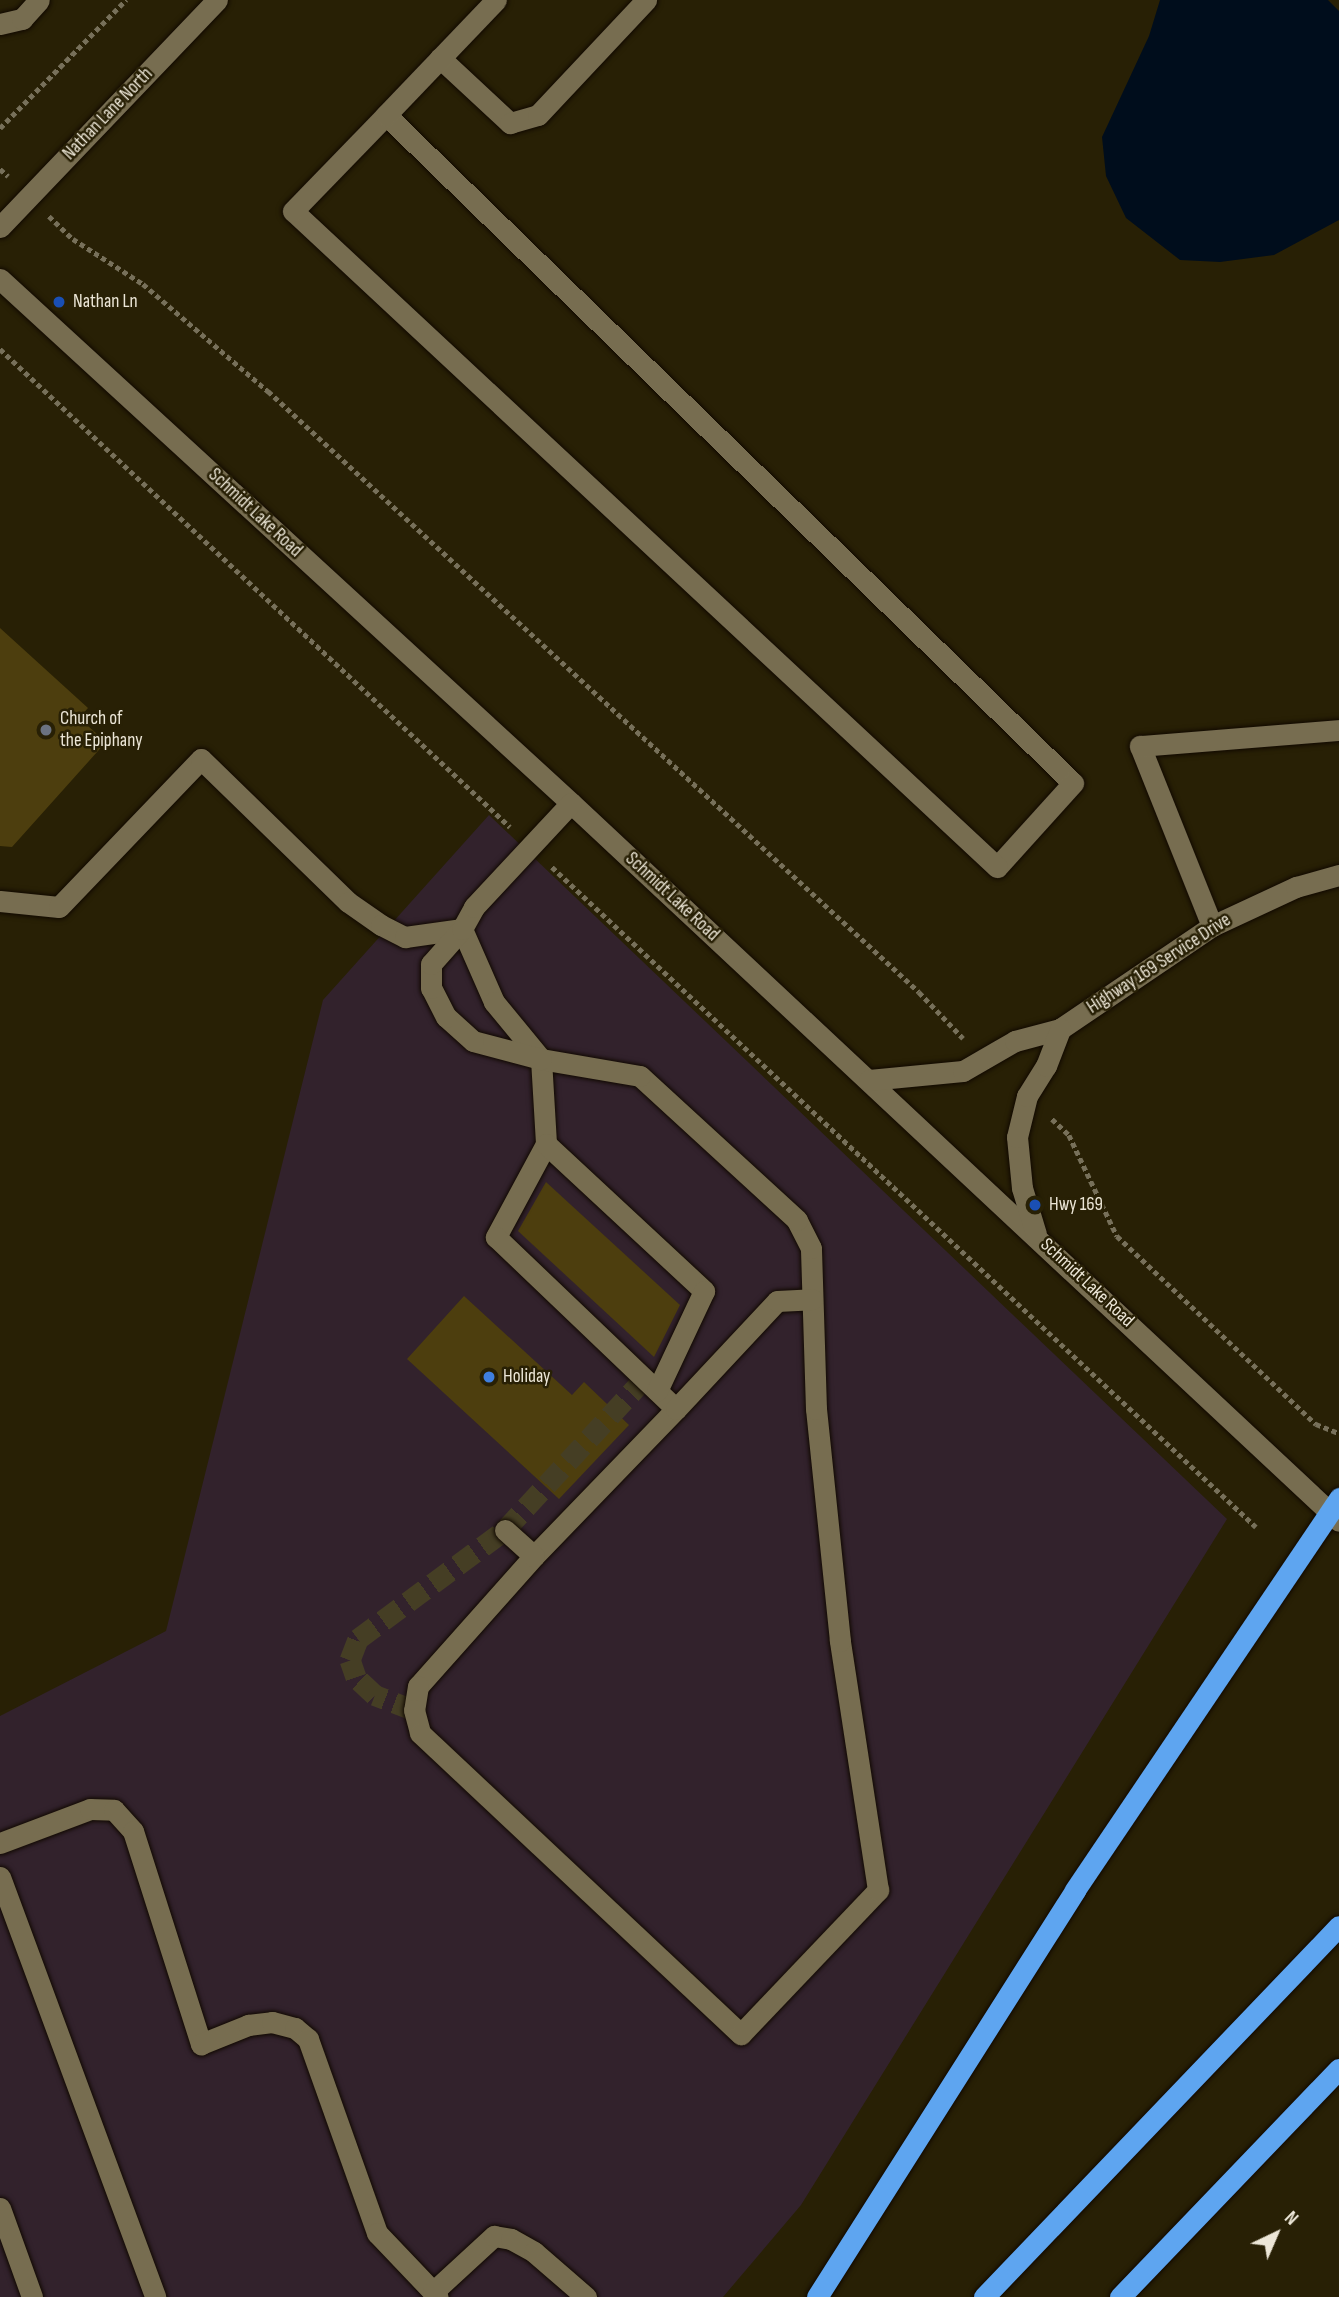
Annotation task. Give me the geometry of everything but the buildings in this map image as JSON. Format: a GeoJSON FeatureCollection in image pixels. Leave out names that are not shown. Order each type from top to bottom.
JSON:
{"type":"FeatureCollection","features":[{"type":"Feature","properties":{"kind":"highway"},"geometry":{"type":"LineString","coordinates":[[817,2297],[1075,1890],[1335,1509]]}},
{"type":"Feature","properties":{"kind":"highway"},"geometry":{"type":"LineString","coordinates":[[984,2297],[1339,1926]]}},
{"type":"Feature","properties":{"kind":"highway"},"geometry":{"type":"LineString","coordinates":[[1120,2297],[1339,2069]]}},
{"type":"Feature","properties":{"kind":"street"},"geometry":{"type":"LineString","coordinates":[[0,24],[22,19],[39,0]]}},
{"type":"Feature","properties":{"kind":"street","name":"Nathan Lane North"},"geometry":{"type":"LineString","coordinates":[[0,228],[217,0]]}},
{"type":"Feature","properties":{"kind":"street"},"geometry":{"type":"LineString","coordinates":[[386,115],[1073,783],[997,867],[293,211],[496,0]]}},
{"type":"Feature","properties":{"kind":"street"},"geometry":{"type":"LineString","coordinates":[[440,58],[510,123],[538,115],[634,4]]}},
{"type":"Feature","properties":{"kind":"street","name":"Schmidt Lake Road"},"geometry":{"type":"LineString","coordinates":[[0,279],[1335,1509]]}},
{"type":"Feature","properties":{"kind":"street"},"geometry":{"type":"LineString","coordinates":[[1212,926],[1140,746],[1339,730]]}},
{"type":"Feature","properties":{"kind":"street"},"geometry":{"type":"LineString","coordinates":[[0,901],[59,907],[201,759],[348,902],[381,925],[405,937],[462,929]]}},
{"type":"Feature","properties":{"kind":"street"},"geometry":{"type":"LineString","coordinates":[[571,803],[474,907],[462,929],[431,964],[431,988],[446,1017],[473,1041],[541,1059],[640,1076],[797,1220],[811,1248],[816,1409],[839,1641],[878,1890],[741,2034],[420,1733],[414,1710],[418,1686],[534,1556],[777,1301],[812,1299]]}},
{"type":"Feature","properties":{"kind":"street","name":"Highway 169 Service Drive"},"geometry":{"type":"LineString","coordinates":[[869,1080],[963,1071],[1015,1041],[1060,1029],[1212,926],[1296,887],[1339,875]]}},
{"type":"Feature","properties":{"kind":"street"},"geometry":{"type":"LineString","coordinates":[[462,929],[494,1002],[541,1059],[546,1144],[496,1237],[676,1409]]}},
{"type":"Feature","properties":{"kind":"street"},"geometry":{"type":"LineString","coordinates":[[1037,1236],[1022,1188],[1017,1137],[1027,1096],[1046,1066],[1060,1029]]}},
{"type":"Feature","properties":{"kind":"street"},"geometry":{"type":"LineString","coordinates":[[546,1144],[704,1291],[657,1391]]}},
{"type":"Feature","properties":{"kind":"street"},"geometry":{"type":"LineString","coordinates":[[505,1530],[534,1556]]}},
{"type":"Feature","properties":{"kind":"street"},"geometry":{"type":"LineString","coordinates":[[0,1843],[90,1809],[114,1810],[133,1831],[201,2044],[272,2022],[295,2028],[308,2039],[377,2233],[436,2295],[494,2236],[511,2239],[534,2252],[586,2297]]}},
{"type":"Feature","properties":{"kind":"street"},"geometry":{"type":"LineString","coordinates":[[0,1877],[155,2297]]}},
{"type":"Feature","properties":{"kind":"street"},"geometry":{"type":"LineString","coordinates":[[0,2208],[32,2297]]}},
{"type":"Feature","properties":{"kind":"path"},"geometry":{"type":"LineString","coordinates":[[0,128],[126,0]]}},
{"type":"Feature","properties":{"kind":"path"},"geometry":{"type":"LineString","coordinates":[[0,169],[73,239],[143,284],[268,391],[919,992],[984,1061]]}},
{"type":"Feature","properties":{"kind":"path"},"geometry":{"type":"LineString","coordinates":[[0,349],[1256,1527]]}},
{"type":"Feature","properties":{"kind":"path"},"geometry":{"type":"LineString","coordinates":[[1027,1096],[1069,1135],[1117,1236],[1316,1424],[1338,1433]]}},
{"type":"Feature","properties":{"kind":"shaded area","name":"Holiday"},"geometry":{"type":"Polygon","coordinates":[[[489,815],[1227,1519],[801,2205],[723,2297],[0,2297],[0,1716],[166,1631],[323,1000],[489,815]]]}},
{"type":"Feature","properties":{"kind":"water"},"geometry":{"type":"Polygon","coordinates":[[[1160,0],[1328,0],[1339,11],[1339,220],[1274,255],[1220,262],[1180,260],[1126,218],[1106,176],[1102,137],[1149,36],[1160,0]]]}},
{"type":"Feature","properties":{"kind":"tunnel"},"geometry":{"type":"LineString","coordinates":[[414,1710],[375,1695],[356,1677],[350,1660],[358,1639],[505,1530],[644,1379]]}},
{"type":"Feature","properties":{"kind":"place","name":"Nathan Ln"},"geometry":{"type":"Point","coordinates":[59,302]}},
{"type":"Feature","properties":{"kind":"place","name":"Church of the Epiphany"},"geometry":{"type":"Point","coordinates":[46,730]}},
{"type":"Feature","properties":{"kind":"place","name":"Hwy 169"},"geometry":{"type":"Point","coordinates":[1035,1205]}},
{"type":"Feature","properties":{"kind":"place","name":"Holiday"},"geometry":{"type":"Point","coordinates":[489,1377]}}]}
